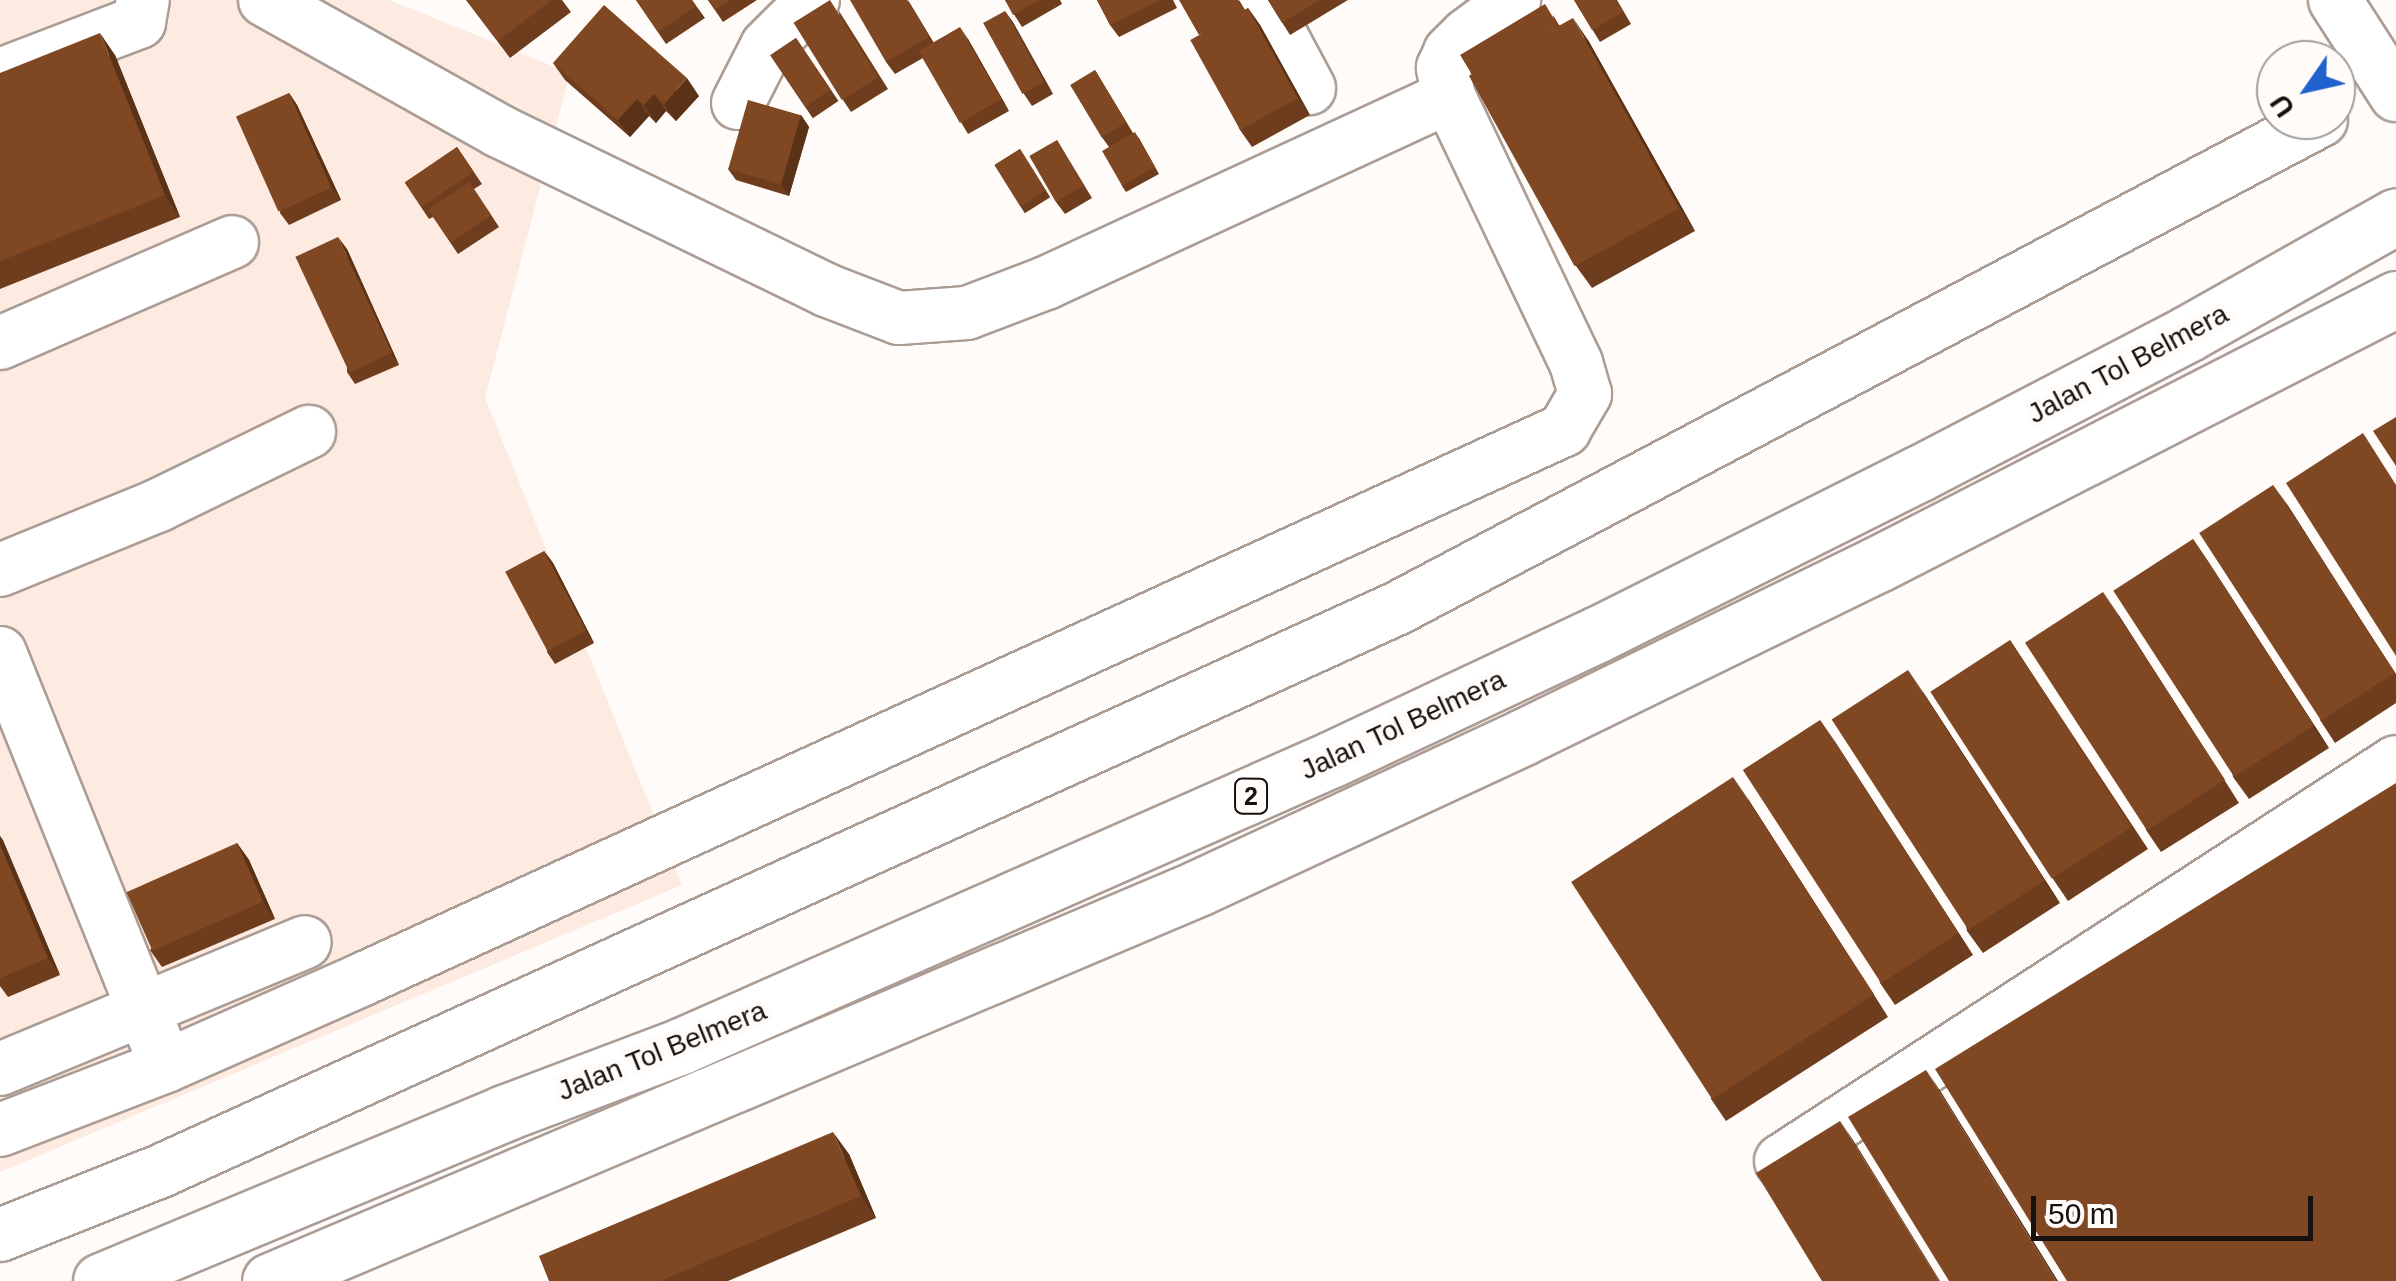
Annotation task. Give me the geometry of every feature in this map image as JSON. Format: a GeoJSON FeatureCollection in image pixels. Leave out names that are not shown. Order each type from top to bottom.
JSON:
{"type":"FeatureCollection","features":[{"type":"Feature","properties":{"kind":"highway","name":"Jalan Tol Belmera"},"geometry":{"type":"LineString","coordinates":[[101,1281],[504,1114],[680,1046],[1332,760],[1598,634],[1920,473],[2187,334],[2380,225]]}},
{"type":"Feature","properties":{"kind":"highway","name":"Jalan Tol Belmera"},"geometry":{"type":"LineString","coordinates":[[270,1281],[1198,888],[1524,737],[1878,564],[2396,299]]}},
{"type":"Feature","properties":{"kind":"street"},"geometry":{"type":"LineString","coordinates":[[0,75],[139,22],[142,0]]}},
{"type":"Feature","properties":{"kind":"street"},"geometry":{"type":"LineString","coordinates":[[265,0],[498,131],[826,290],[900,318],[967,313],[1046,282],[1449,97]]}},
{"type":"Feature","properties":{"kind":"street"},"geometry":{"type":"LineString","coordinates":[[738,103],[767,46],[813,0]]}},
{"type":"Feature","properties":{"kind":"street"},"geometry":{"type":"LineString","coordinates":[[1262,0],[1310,88]]}},
{"type":"Feature","properties":{"kind":"street"},"geometry":{"type":"LineString","coordinates":[[0,1130],[166,1066],[1564,430],[1585,394],[1576,364],[1449,97],[1443,68],[1450,52],[1514,0]]}},
{"type":"Feature","properties":{"kind":"street"},"geometry":{"type":"LineString","coordinates":[[2335,0],[2393,89],[2356,104]]}},
{"type":"Feature","properties":{"kind":"street"},"geometry":{"type":"LineString","coordinates":[[0,1236],[163,1170],[1398,608],[2283,140]]}},
{"type":"Feature","properties":{"kind":"street"},"geometry":{"type":"LineString","coordinates":[[0,344],[232,242]]}},
{"type":"Feature","properties":{"kind":"street"},"geometry":{"type":"LineString","coordinates":[[0,570],[158,506],[309,432]]}},
{"type":"Feature","properties":{"kind":"street"},"geometry":{"type":"LineString","coordinates":[[0,652],[166,1066]]}},
{"type":"Feature","properties":{"kind":"street"},"geometry":{"type":"LineString","coordinates":[[1772,1167],[2396,762]]}},
{"type":"Feature","properties":{"kind":"street"},"geometry":{"type":"LineString","coordinates":[[0,1070],[305,942]]}},
{"type":"Feature","properties":{"kind":"shaded area"},"geometry":{"type":"Polygon","coordinates":[[[0,0],[389,0],[570,73],[485,398],[682,885],[0,1172],[0,0]]]}},
{"type":"Feature","properties":{"kind":"building"},"geometry":{"type":"Polygon","coordinates":[[[467,0],[552,0],[498,41],[467,0]]]}},
{"type":"Feature","properties":{"kind":"building"},"geometry":{"type":"Polygon","coordinates":[[[636,0],[692,0],[696,6],[658,32],[636,0]]]}},
{"type":"Feature","properties":{"kind":"building"},"geometry":{"type":"Polygon","coordinates":[[[708,0],[730,0],[715,10],[708,0]]]}},
{"type":"Feature","properties":{"kind":"building"},"geometry":{"type":"Polygon","coordinates":[[[830,0],[878,77],[842,100],[794,23],[830,0]]]}},
{"type":"Feature","properties":{"kind":"building"},"geometry":{"type":"Polygon","coordinates":[[[850,0],[907,0],[929,37],[886,62],[850,0]]]}},
{"type":"Feature","properties":{"kind":"building"},"geometry":{"type":"Polygon","coordinates":[[[1005,0],[1040,0],[1013,15],[1005,0]]]}},
{"type":"Feature","properties":{"kind":"building"},"geometry":{"type":"Polygon","coordinates":[[[1097,0],[1160,0],[1110,25],[1097,0]]]}},
{"type":"Feature","properties":{"kind":"building"},"geometry":{"type":"Polygon","coordinates":[[[1179,0],[1238,0],[1244,11],[1199,35],[1179,0]]]}},
{"type":"Feature","properties":{"kind":"building"},"geometry":{"type":"Polygon","coordinates":[[[1268,0],[1320,0],[1282,23],[1268,0]]]}},
{"type":"Feature","properties":{"kind":"building"},"geometry":{"type":"Polygon","coordinates":[[[1574,0],[1615,0],[1623,12],[1592,30],[1574,0]]]}},
{"type":"Feature","properties":{"kind":"building"},"geometry":{"type":"Polygon","coordinates":[[[1545,4],[1558,26],[1474,77],[1460,55],[1545,4]]]}},
{"type":"Feature","properties":{"kind":"building"},"geometry":{"type":"Polygon","coordinates":[[[604,5],[687,78],[664,104],[654,94],[644,105],[637,99],[618,120],[553,63],[604,5]]]}},
{"type":"Feature","properties":{"kind":"building"},"geometry":{"type":"Polygon","coordinates":[[[1248,8],[1298,98],[1240,130],[1190,40],[1248,8]]]}},
{"type":"Feature","properties":{"kind":"building"},"geometry":{"type":"Polygon","coordinates":[[[1005,11],[1044,82],[1022,94],[983,23],[1005,11]]]}},
{"type":"Feature","properties":{"kind":"building"},"geometry":{"type":"Polygon","coordinates":[[[1573,18],[1679,209],[1575,266],[1469,76],[1573,18]]]}},
{"type":"Feature","properties":{"kind":"building"},"geometry":{"type":"Polygon","coordinates":[[[960,27],[1002,99],[960,123],[918,51],[960,27]]]}},
{"type":"Feature","properties":{"kind":"building"},"geometry":{"type":"Polygon","coordinates":[[[100,33],[165,195],[0,261],[0,73],[100,33]]]}},
{"type":"Feature","properties":{"kind":"building"},"geometry":{"type":"Polygon","coordinates":[[[796,38],[831,89],[805,107],[770,55],[796,38]]]}},
{"type":"Feature","properties":{"kind":"building"},"geometry":{"type":"Polygon","coordinates":[[[1095,70],[1126,122],[1102,137],[1070,85],[1095,70]]]}},
{"type":"Feature","properties":{"kind":"building"},"geometry":{"type":"Polygon","coordinates":[[[289,93],[331,188],[278,212],[236,117],[289,93]]]}},
{"type":"Feature","properties":{"kind":"building"},"geometry":{"type":"Polygon","coordinates":[[[748,100],[801,115],[781,184],[728,169],[748,100]]]}},
{"type":"Feature","properties":{"kind":"building"},"geometry":{"type":"Polygon","coordinates":[[[1135,132],[1155,167],[1122,186],[1102,151],[1135,132]]]}},
{"type":"Feature","properties":{"kind":"building"},"geometry":{"type":"Polygon","coordinates":[[[1057,140],[1084,186],[1056,202],[1029,156],[1057,140]]]}},
{"type":"Feature","properties":{"kind":"building"},"geometry":{"type":"Polygon","coordinates":[[[457,147],[474,172],[422,207],[405,182],[457,147]]]}},
{"type":"Feature","properties":{"kind":"building"},"geometry":{"type":"Polygon","coordinates":[[[1020,149],[1046,191],[1021,206],[995,165],[1020,149]]]}},
{"type":"Feature","properties":{"kind":"building"},"geometry":{"type":"Polygon","coordinates":[[[469,182],[491,215],[451,243],[428,209],[469,182]]]}},
{"type":"Feature","properties":{"kind":"building"},"geometry":{"type":"Polygon","coordinates":[[[338,237],[392,353],[349,373],[295,257],[338,237]]]}},
{"type":"Feature","properties":{"kind":"building"},"geometry":{"type":"Polygon","coordinates":[[[2396,417],[2396,466],[2373,431],[2396,417]]]}},
{"type":"Feature","properties":{"kind":"building"},"geometry":{"type":"Polygon","coordinates":[[[2363,433],[2396,485],[2396,656],[2286,483],[2363,433]]]}},
{"type":"Feature","properties":{"kind":"building"},"geometry":{"type":"Polygon","coordinates":[[[2273,485],[2395,673],[2321,721],[2199,533],[2273,485]]]}},
{"type":"Feature","properties":{"kind":"building"},"geometry":{"type":"Polygon","coordinates":[[[2193,539],[2314,725],[2234,777],[2113,591],[2193,539]]]}},
{"type":"Feature","properties":{"kind":"building"},"geometry":{"type":"Polygon","coordinates":[[[544,551],[586,630],[547,651],[505,572],[544,551]]]}},
{"type":"Feature","properties":{"kind":"building"},"geometry":{"type":"Polygon","coordinates":[[[2103,592],[2225,780],[2147,831],[2025,643],[2103,592]]]}},
{"type":"Feature","properties":{"kind":"building"},"geometry":{"type":"Polygon","coordinates":[[[2010,640],[2131,827],[2052,879],[1930,692],[2010,640]]]}},
{"type":"Feature","properties":{"kind":"building"},"geometry":{"type":"Polygon","coordinates":[[[1908,670],[2045,881],[1968,930],[1832,720],[1908,670]]]}},
{"type":"Feature","properties":{"kind":"building"},"geometry":{"type":"Polygon","coordinates":[[[1820,720],[1958,933],[1881,983],[1743,770],[1820,720]]]}},
{"type":"Feature","properties":{"kind":"building"},"geometry":{"type":"Polygon","coordinates":[[[1733,777],[1874,994],[1712,1099],[1571,882],[1733,777]]]}},
{"type":"Feature","properties":{"kind":"building"},"geometry":{"type":"Polygon","coordinates":[[[2396,783],[2396,1281],[2067,1281],[1935,1069],[2396,783]]]}},
{"type":"Feature","properties":{"kind":"building"},"geometry":{"type":"Polygon","coordinates":[[[237,843],[263,901],[152,951],[126,892],[237,843]]]}},
{"type":"Feature","properties":{"kind":"building"},"geometry":{"type":"Polygon","coordinates":[[[0,845],[48,958],[0,978],[0,845]]]}},
{"type":"Feature","properties":{"kind":"building"},"geometry":{"type":"Polygon","coordinates":[[[1926,1070],[2056,1281],[1949,1281],[1848,1117],[1926,1070]]]}},
{"type":"Feature","properties":{"kind":"building"},"geometry":{"type":"Polygon","coordinates":[[[1840,1121],[1939,1281],[1822,1281],[1756,1173],[1840,1121]]]}},
{"type":"Feature","properties":{"kind":"building"},"geometry":{"type":"Polygon","coordinates":[[[833,1132],[861,1196],[660,1281],[549,1281],[539,1256],[833,1132]]]}}]}
